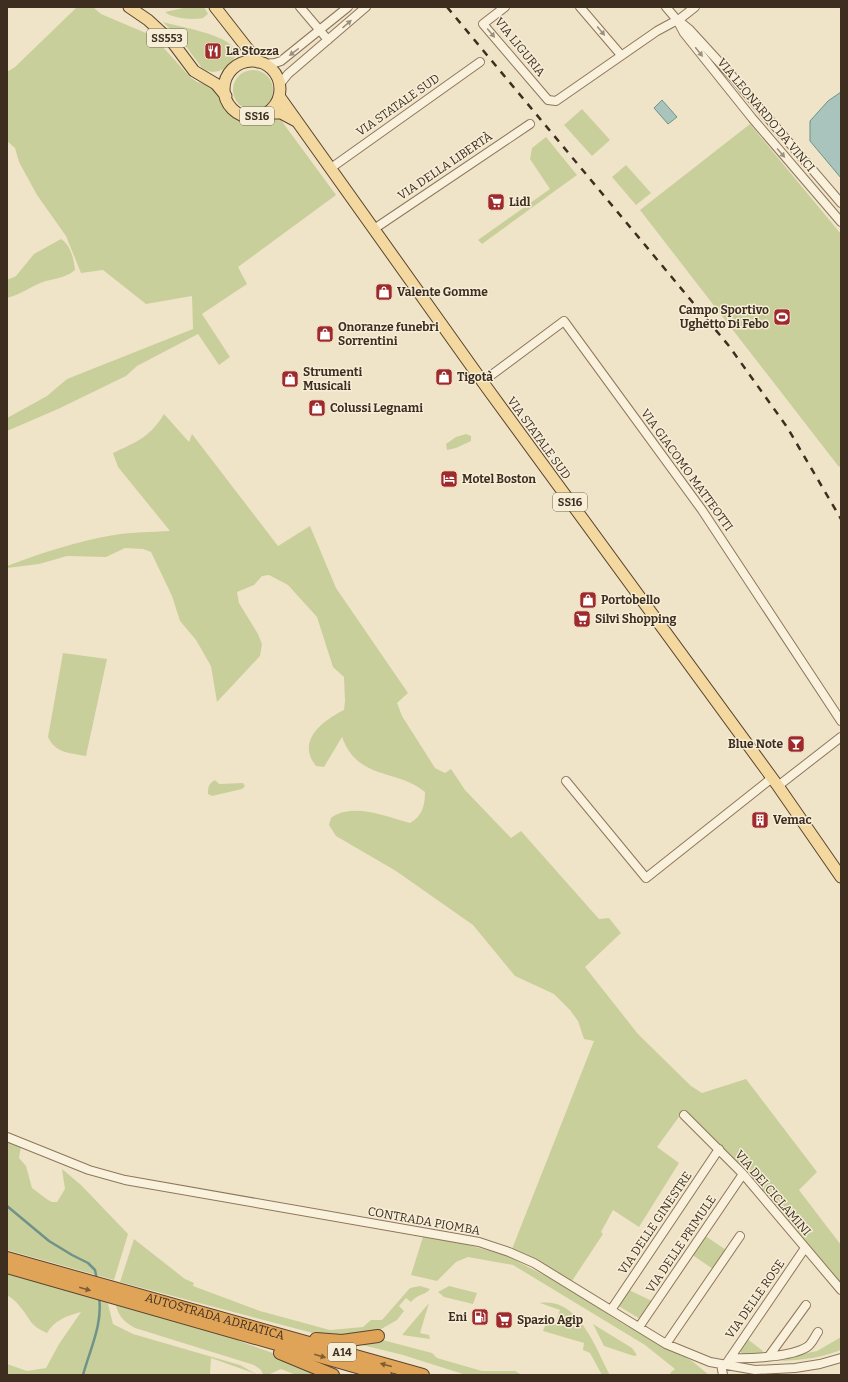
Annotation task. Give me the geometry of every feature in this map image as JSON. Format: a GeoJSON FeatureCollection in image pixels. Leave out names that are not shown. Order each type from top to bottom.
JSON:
{"type":"FeatureCollection","features":[{"type":"Feature","properties":{"kind":"highway","name":"AUTOSTRADA ADRIATICA"},"geometry":{"type":"LineString","coordinates":[[7,1258],[423,1375]]}},
{"type":"Feature","properties":{"kind":"highway","name":"AUTOSTRADA ADRIATICA"},"geometry":{"type":"LineString","coordinates":[[7,1267],[385,1375]]}},
{"type":"Feature","properties":{"kind":"highway"},"geometry":{"type":"LineString","coordinates":[[260,1330],[270,1327],[312,1338],[332,1341],[378,1336]]}},
{"type":"Feature","properties":{"kind":"highway"},"geometry":{"type":"LineString","coordinates":[[228,1330],[240,1340],[294,1358],[333,1375]]}},
{"type":"Feature","properties":{"kind":"main road","name":"SS553"},"geometry":{"type":"LineString","coordinates":[[129,7],[148,20],[173,44],[199,76],[216,84],[226,97]]}},
{"type":"Feature","properties":{"kind":"main road"},"geometry":{"type":"LineString","coordinates":[[215,7],[261,63],[274,72],[280,84]]}},
{"type":"Feature","properties":{"kind":"main road"},"geometry":{"type":"LineString","coordinates":[[230,27],[239,47],[239,65]]}},
{"type":"Feature","properties":{"kind":"main road"},"geometry":{"type":"LineString","coordinates":[[199,76],[215,77],[230,73],[239,65],[248,62],[261,63]]}},
{"type":"Feature","properties":{"kind":"main road","name":"SS16"},"geometry":{"type":"LineString","coordinates":[[230,73],[225,85],[226,97],[232,108],[242,115],[258,116],[266,113],[272,108],[279,96],[280,84]]}},
{"type":"Feature","properties":{"kind":"main road","name":"VIA STATALE SUD"},"geometry":{"type":"LineString","coordinates":[[279,96],[482,382],[775,782],[841,878]]}},
{"type":"Feature","properties":{"kind":"main road","name":"VIA STATALE SUD"},"geometry":{"type":"LineString","coordinates":[[266,113],[286,115],[300,126]]}},
{"type":"Feature","properties":{"kind":"street"},"geometry":{"type":"LineString","coordinates":[[300,7],[328,40]]}},
{"type":"Feature","properties":{"kind":"street"},"geometry":{"type":"LineString","coordinates":[[261,63],[275,64],[281,61],[348,7]]}},
{"type":"Feature","properties":{"kind":"street"},"geometry":{"type":"LineString","coordinates":[[280,84],[288,74],[366,7]]}},
{"type":"Feature","properties":{"kind":"street","name":"VIA LIGURIA"},"geometry":{"type":"LineString","coordinates":[[505,7],[483,24],[548,100],[556,101],[621,55]]}},
{"type":"Feature","properties":{"kind":"street"},"geometry":{"type":"LineString","coordinates":[[580,7],[621,55],[695,7]]}},
{"type":"Feature","properties":{"kind":"street","name":"VIA LEONARDO DA VINCI"},"geometry":{"type":"LineString","coordinates":[[666,7],[677,20],[689,39],[752,118],[841,222]]}},
{"type":"Feature","properties":{"kind":"street","name":"VIA LEONARDO DA VINCI"},"geometry":{"type":"LineString","coordinates":[[677,20],[689,29],[726,70],[841,203]]}},
{"type":"Feature","properties":{"kind":"street","name":"VIA STATALE SUD"},"geometry":{"type":"LineString","coordinates":[[331,168],[480,62]]}},
{"type":"Feature","properties":{"kind":"street","name":"VIA DELLA LIBERTÀ"},"geometry":{"type":"LineString","coordinates":[[374,229],[530,124]]}},
{"type":"Feature","properties":{"kind":"street"},"geometry":{"type":"LineString","coordinates":[[811,188],[821,180]]}},
{"type":"Feature","properties":{"kind":"street","name":"VIA GIACOMO MATTEOTTI"},"geometry":{"type":"LineString","coordinates":[[482,382],[564,321],[702,510],[841,721]]}},
{"type":"Feature","properties":{"kind":"street"},"geometry":{"type":"LineString","coordinates":[[566,781],[646,878],[775,782],[841,738]]}},
{"type":"Feature","properties":{"kind":"street","name":"VIA DEI CICLAMINI"},"geometry":{"type":"LineString","coordinates":[[684,1115],[743,1174],[841,1290]]}},
{"type":"Feature","properties":{"kind":"street","name":"CONTRADA PIOMBA"},"geometry":{"type":"LineString","coordinates":[[7,1137],[89,1170],[125,1180],[479,1242],[509,1252],[534,1263],[666,1344],[694,1357],[726,1362],[755,1370],[795,1368],[820,1364],[841,1358]]}},
{"type":"Feature","properties":{"kind":"street","name":"VIA DELLE GINESTRE"},"geometry":{"type":"LineString","coordinates":[[611,1310],[719,1149]]}},
{"type":"Feature","properties":{"kind":"street","name":"VIA DELLE PRIMULE"},"geometry":{"type":"LineString","coordinates":[[639,1327],[743,1174]]}},
{"type":"Feature","properties":{"kind":"street"},"geometry":{"type":"LineString","coordinates":[[666,1344],[740,1236]]}},
{"type":"Feature","properties":{"kind":"street","name":"VIA DELLE ROSE"},"geometry":{"type":"LineString","coordinates":[[726,1362],[805,1248]]}},
{"type":"Feature","properties":{"kind":"street"},"geometry":{"type":"LineString","coordinates":[[769,1356],[806,1305]]}},
{"type":"Feature","properties":{"kind":"street"},"geometry":{"type":"LineString","coordinates":[[723,1375],[726,1362],[798,1350],[808,1346],[818,1332]]}},
{"type":"Feature","properties":{"kind":"green space"},"geometry":{"type":"Polygon","coordinates":[[[77,7],[93,7],[101,14],[153,36],[190,77],[197,82],[212,86],[237,114],[254,120],[278,116],[336,195],[238,267],[247,284],[202,314],[230,357],[219,365],[198,334],[137,366],[126,376],[58,409],[7,431],[7,418],[47,396],[67,379],[193,329],[192,296],[146,304],[103,270],[81,273],[66,236],[37,195],[19,162],[15,148],[7,141],[7,72],[15,67],[77,7]]]}},
{"type":"Feature","properties":{"kind":"green space"},"geometry":{"type":"Polygon","coordinates":[[[188,7],[204,7],[208,14],[203,18],[189,19],[178,18],[165,12],[188,7]]]}},
{"type":"Feature","properties":{"kind":"green space"},"geometry":{"type":"Polygon","coordinates":[[[163,22],[213,35],[231,44],[236,54],[230,66],[213,72],[202,68],[182,41],[163,22]]]}},
{"type":"Feature","properties":{"kind":"green space"},"geometry":{"type":"Polygon","coordinates":[[[249,70],[257,70],[264,73],[270,79],[273,90],[270,101],[264,107],[257,110],[249,110],[242,107],[236,101],[233,94],[233,86],[236,79],[242,73],[249,70]]]}},
{"type":"Feature","properties":{"kind":"green space"},"geometry":{"type":"Polygon","coordinates":[[[582,109],[610,140],[592,156],[564,125],[582,109]]]}},
{"type":"Feature","properties":{"kind":"green space","name":"Campo Sportivo Ughetto Di Febo"},"geometry":{"type":"Polygon","coordinates":[[[750,124],[841,234],[841,465],[839,467],[640,210],[750,124]]]}},
{"type":"Feature","properties":{"kind":"green space"},"geometry":{"type":"Polygon","coordinates":[[[546,137],[577,175],[482,244],[478,240],[550,189],[530,159],[532,148],[546,137]]]}},
{"type":"Feature","properties":{"kind":"green space"},"geometry":{"type":"Polygon","coordinates":[[[626,165],[651,193],[636,205],[612,177],[626,165]]]}},
{"type":"Feature","properties":{"kind":"green space"},"geometry":{"type":"Polygon","coordinates":[[[61,239],[70,249],[75,270],[66,276],[41,283],[7,298],[7,280],[16,276],[34,254],[61,239]]]}},
{"type":"Feature","properties":{"kind":"green space"},"geometry":{"type":"Polygon","coordinates":[[[164,414],[189,442],[192,434],[278,546],[310,526],[336,588],[408,693],[397,703],[402,716],[435,768],[445,773],[451,769],[465,790],[511,838],[521,831],[599,919],[609,918],[621,933],[585,967],[638,1034],[691,1086],[702,1093],[746,1079],[817,1172],[799,1190],[841,1245],[841,1285],[746,1172],[684,1110],[657,1147],[679,1163],[639,1227],[613,1210],[601,1232],[603,1234],[572,1281],[532,1258],[512,1249],[594,1041],[584,1039],[578,1021],[570,1010],[554,994],[515,976],[473,925],[396,871],[336,836],[329,825],[331,818],[340,813],[349,811],[370,812],[410,823],[420,814],[422,810],[425,792],[402,779],[379,772],[358,761],[349,751],[342,737],[324,767],[316,766],[311,757],[309,748],[310,740],[320,726],[344,710],[345,701],[344,677],[333,667],[317,617],[288,585],[269,575],[262,576],[254,585],[237,592],[239,603],[258,634],[262,644],[260,656],[217,702],[211,666],[196,640],[180,621],[172,596],[151,552],[143,549],[125,548],[106,557],[67,556],[39,564],[7,568],[7,566],[60,548],[100,538],[121,534],[170,531],[118,467],[113,453],[143,438],[154,428],[164,414]]]}},
{"type":"Feature","properties":{"kind":"green space"},"geometry":{"type":"Polygon","coordinates":[[[466,434],[471,436],[471,441],[456,448],[447,450],[446,444],[456,437],[466,434]]]}},
{"type":"Feature","properties":{"kind":"green space"},"geometry":{"type":"Polygon","coordinates":[[[63,653],[107,659],[86,756],[69,753],[59,749],[48,737],[63,653]]]}},
{"type":"Feature","properties":{"kind":"green space"},"geometry":{"type":"Polygon","coordinates":[[[215,780],[219,784],[243,783],[245,786],[242,789],[212,796],[208,794],[208,789],[210,784],[215,780]]]}},
{"type":"Feature","properties":{"kind":"green space"},"geometry":{"type":"Polygon","coordinates":[[[7,1141],[21,1146],[19,1158],[26,1166],[32,1188],[48,1200],[57,1202],[65,1189],[62,1169],[81,1185],[128,1234],[114,1280],[7,1250],[7,1141]]]}},
{"type":"Feature","properties":{"kind":"green space"},"geometry":{"type":"Polygon","coordinates":[[[704,1235],[726,1250],[713,1269],[691,1254],[704,1235]]]}},
{"type":"Feature","properties":{"kind":"green space"},"geometry":{"type":"Polygon","coordinates":[[[423,1237],[461,1243],[505,1255],[563,1285],[623,1324],[692,1361],[709,1375],[672,1375],[670,1373],[675,1369],[645,1345],[513,1265],[468,1257],[456,1262],[437,1281],[411,1275],[423,1237]]]}},
{"type":"Feature","properties":{"kind":"green space"},"geometry":{"type":"Polygon","coordinates":[[[134,1239],[185,1279],[194,1283],[193,1286],[260,1311],[330,1330],[363,1327],[371,1320],[382,1320],[410,1288],[420,1286],[430,1289],[411,1302],[406,1298],[399,1306],[404,1311],[397,1320],[376,1332],[328,1337],[120,1282],[134,1239]]]}},
{"type":"Feature","properties":{"kind":"green space"},"geometry":{"type":"Polygon","coordinates":[[[7,1272],[107,1300],[113,1324],[133,1334],[240,1365],[256,1374],[211,1358],[210,1375],[7,1375],[7,1364],[27,1371],[46,1368],[59,1344],[81,1312],[61,1319],[47,1333],[42,1331],[33,1324],[20,1306],[7,1295],[7,1272]]]}},
{"type":"Feature","properties":{"kind":"green space"},"geometry":{"type":"Polygon","coordinates":[[[449,1286],[477,1293],[473,1304],[444,1297],[438,1292],[449,1286]]]}},
{"type":"Feature","properties":{"kind":"green space"},"geometry":{"type":"Polygon","coordinates":[[[627,1289],[652,1301],[640,1319],[617,1305],[627,1289]]]}},
{"type":"Feature","properties":{"kind":"green space"},"geometry":{"type":"Polygon","coordinates":[[[115,1302],[231,1334],[239,1341],[327,1375],[296,1375],[281,1369],[268,1375],[263,1375],[261,1370],[254,1365],[135,1328],[122,1318],[115,1302]]]}},
{"type":"Feature","properties":{"kind":"green space"},"geometry":{"type":"Polygon","coordinates":[[[429,1303],[420,1333],[429,1335],[430,1339],[402,1335],[429,1303]]]}},
{"type":"Feature","properties":{"kind":"green space"},"geometry":{"type":"Polygon","coordinates":[[[540,1303],[554,1303],[565,1308],[576,1316],[592,1339],[610,1375],[602,1375],[590,1353],[583,1350],[584,1343],[543,1331],[546,1323],[555,1325],[560,1310],[540,1303]]]}},
{"type":"Feature","properties":{"kind":"green space"},"geometry":{"type":"Polygon","coordinates":[[[593,1324],[632,1348],[637,1355],[634,1356],[604,1346],[593,1324]]]}},
{"type":"Feature","properties":{"kind":"green space"},"geometry":{"type":"Polygon","coordinates":[[[841,1337],[841,1350],[829,1354],[804,1359],[741,1361],[771,1360],[817,1351],[841,1337]]]}},
{"type":"Feature","properties":{"kind":"green space"},"geometry":{"type":"Polygon","coordinates":[[[375,1338],[432,1353],[437,1358],[482,1371],[515,1371],[522,1375],[466,1375],[403,1355],[350,1342],[375,1338]]]}},
{"type":"Feature","properties":{"kind":"green space"},"geometry":{"type":"Polygon","coordinates":[[[746,1338],[763,1351],[761,1354],[744,1355],[737,1349],[746,1338]]]}},
{"type":"Feature","properties":{"kind":"water"},"geometry":{"type":"Polygon","coordinates":[[[841,92],[841,178],[810,141],[810,121],[828,101],[841,92]]]}},
{"type":"Feature","properties":{"kind":"water"},"geometry":{"type":"Polygon","coordinates":[[[662,100],[677,117],[668,124],[654,108],[662,100]]]}},
{"type":"Feature","properties":{"kind":"waterway"},"geometry":{"type":"LineString","coordinates":[[7,1206],[49,1241],[88,1263],[95,1270],[97,1280]]}},
{"type":"Feature","properties":{"kind":"waterway"},"geometry":{"type":"LineString","coordinates":[[83,1375],[98,1327],[100,1307],[99,1297]]}},
{"type":"Feature","properties":{"kind":"railway"},"geometry":{"type":"LineString","coordinates":[[447,7],[729,346],[787,427],[841,519]]}},
{"type":"Feature","properties":{"kind":"place","name":"La Stozza"},"geometry":{"type":"Point","coordinates":[213,51]}},
{"type":"Feature","properties":{"kind":"place","name":"Lidl"},"geometry":{"type":"Point","coordinates":[496,202]}},
{"type":"Feature","properties":{"kind":"place","name":"Valente Gomme"},"geometry":{"type":"Point","coordinates":[384,292]}},
{"type":"Feature","properties":{"kind":"place","name":"Campo Sportivo Ughetto Di Febo"},"geometry":{"type":"Point","coordinates":[782,317]}},
{"type":"Feature","properties":{"kind":"place","name":"Onoranze funebri Sorrentini"},"geometry":{"type":"Point","coordinates":[325,334]}},
{"type":"Feature","properties":{"kind":"place","name":"Tigotà"},"geometry":{"type":"Point","coordinates":[444,377]}},
{"type":"Feature","properties":{"kind":"place","name":"Strumenti Musicali"},"geometry":{"type":"Point","coordinates":[290,379]}},
{"type":"Feature","properties":{"kind":"place","name":"Colussi Legnami"},"geometry":{"type":"Point","coordinates":[317,408]}},
{"type":"Feature","properties":{"kind":"place","name":"Motel Boston"},"geometry":{"type":"Point","coordinates":[449,479]}},
{"type":"Feature","properties":{"kind":"place","name":"Portobello"},"geometry":{"type":"Point","coordinates":[588,600]}},
{"type":"Feature","properties":{"kind":"place","name":"Silvi Shopping"},"geometry":{"type":"Point","coordinates":[582,619]}},
{"type":"Feature","properties":{"kind":"place","name":"Blue Note"},"geometry":{"type":"Point","coordinates":[796,744]}},
{"type":"Feature","properties":{"kind":"place","name":"Vemac"},"geometry":{"type":"Point","coordinates":[760,820]}},
{"type":"Feature","properties":{"kind":"place","name":"Eni"},"geometry":{"type":"Point","coordinates":[480,1317]}},
{"type":"Feature","properties":{"kind":"place","name":"Spazio Agip"},"geometry":{"type":"Point","coordinates":[504,1320]}}]}
